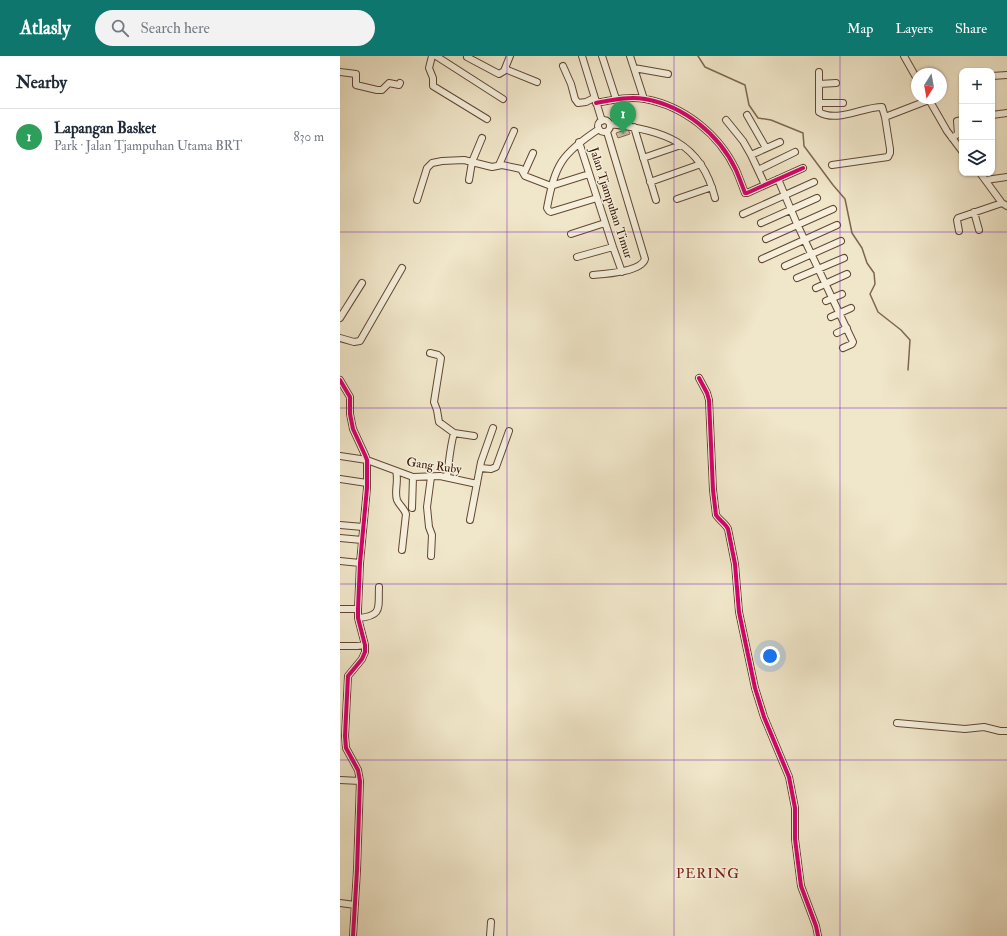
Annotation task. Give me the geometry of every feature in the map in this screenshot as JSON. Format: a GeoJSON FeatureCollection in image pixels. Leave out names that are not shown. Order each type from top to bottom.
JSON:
{"type":"FeatureCollection","features":[{"type":"Feature","properties":{"kind":"street"},"geometry":{"type":"LineString","coordinates":[[432,56],[429,68],[433,78],[432,86],[487,119]]}},
{"type":"Feature","properties":{"kind":"street"},"geometry":{"type":"LineString","coordinates":[[436,56],[502,99]]}},
{"type":"Feature","properties":{"kind":"street"},"geometry":{"type":"LineString","coordinates":[[467,57],[499,74],[504,71],[510,56]]}},
{"type":"Feature","properties":{"kind":"street"},"geometry":{"type":"LineString","coordinates":[[582,56],[602,121]]}},
{"type":"Feature","properties":{"kind":"street"},"geometry":{"type":"LineString","coordinates":[[602,56],[616,99]]}},
{"type":"Feature","properties":{"kind":"street"},"geometry":{"type":"LineString","coordinates":[[630,56],[644,99]]}},
{"type":"Feature","properties":{"kind":"street"},"geometry":{"type":"LineString","coordinates":[[904,56],[911,68]]}},
{"type":"Feature","properties":{"kind":"street"},"geometry":{"type":"LineString","coordinates":[[563,66],[575,99],[578,103],[595,100],[644,99],[665,105],[681,112],[698,123],[709,133],[729,159],[745,192],[747,193],[803,168]]}},
{"type":"Feature","properties":{"kind":"street"},"geometry":{"type":"LineString","coordinates":[[634,68],[668,74]]}},
{"type":"Feature","properties":{"kind":"street"},"geometry":{"type":"LineString","coordinates":[[505,69],[537,82]]}},
{"type":"Feature","properties":{"kind":"street"},"geometry":{"type":"LineString","coordinates":[[340,72],[356,74],[356,85],[377,90],[382,90],[389,83],[400,83]]}},
{"type":"Feature","properties":{"kind":"street"},"geometry":{"type":"LineString","coordinates":[[819,72],[819,112],[823,114],[847,115],[868,108],[881,107],[885,117],[890,154],[888,158],[832,164]]}},
{"type":"Feature","properties":{"kind":"street"},"geometry":{"type":"LineString","coordinates":[[995,76],[1007,75]]}},
{"type":"Feature","properties":{"kind":"street"},"geometry":{"type":"LineString","coordinates":[[819,84],[836,83]]}},
{"type":"Feature","properties":{"kind":"street"},"geometry":{"type":"LineString","coordinates":[[819,103],[843,103]]}},
{"type":"Feature","properties":{"kind":"street"},"geometry":{"type":"LineString","coordinates":[[885,117],[917,104]]}},
{"type":"Feature","properties":{"kind":"street"},"geometry":{"type":"LineString","coordinates":[[932,104],[959,147]]}},
{"type":"Feature","properties":{"kind":"street"},"geometry":{"type":"LineString","coordinates":[[995,115],[1007,113]]}},
{"type":"Feature","properties":{"kind":"street"},"geometry":{"type":"LineString","coordinates":[[747,115],[766,148]]}},
{"type":"Feature","properties":{"kind":"street"},"geometry":{"type":"LineString","coordinates":[[726,120],[743,141],[765,185]]}},
{"type":"Feature","properties":{"kind":"street"},"geometry":{"type":"LineString","coordinates":[[602,121],[606,121],[610,124],[658,132],[672,138],[701,164],[712,187],[715,198]]}},
{"type":"Feature","properties":{"kind":"street"},"geometry":{"type":"LineString","coordinates":[[597,198],[552,212],[548,211],[547,208],[556,170],[563,159],[579,142],[598,129],[599,123],[602,121]]}},
{"type":"Feature","properties":{"kind":"street"},"geometry":{"type":"LineString","coordinates":[[952,138],[958,134],[957,121],[959,121]]}},
{"type":"Feature","properties":{"kind":"street"},"geometry":{"type":"LineString","coordinates":[[593,275],[622,272],[645,262],[645,257],[607,132],[610,129],[610,124]]}},
{"type":"Feature","properties":{"kind":"street"},"geometry":{"type":"LineString","coordinates":[[634,127],[656,200]]}},
{"type":"Feature","properties":{"kind":"street"},"geometry":{"type":"LineString","coordinates":[[598,129],[602,132],[607,132]]}},
{"type":"Feature","properties":{"kind":"street"},"geometry":{"type":"LineString","coordinates":[[499,165],[514,131]]}},
{"type":"Feature","properties":{"kind":"street"},"geometry":{"type":"LineString","coordinates":[[469,180],[472,162],[482,138]]}},
{"type":"Feature","properties":{"kind":"street","name":"Jalan Tjampuhan Timur"},"geometry":{"type":"LineString","coordinates":[[579,142],[612,247],[622,272]]}},
{"type":"Feature","properties":{"kind":"street"},"geometry":{"type":"LineString","coordinates":[[751,155],[780,142]]}},
{"type":"Feature","properties":{"kind":"street"},"geometry":{"type":"LineString","coordinates":[[643,158],[681,145]]}},
{"type":"Feature","properties":{"kind":"street"},"geometry":{"type":"LineString","coordinates":[[758,170],[795,152]]}},
{"type":"Feature","properties":{"kind":"street"},"geometry":{"type":"LineString","coordinates":[[524,173],[533,153]]}},
{"type":"Feature","properties":{"kind":"street"},"geometry":{"type":"LineString","coordinates":[[416,200],[427,168],[432,163],[454,160],[472,162],[492,167],[499,165],[521,169],[529,178],[551,186],[589,174]]}},
{"type":"Feature","properties":{"kind":"street"},"geometry":{"type":"LineString","coordinates":[[650,182],[701,164]]}},
{"type":"Feature","properties":{"kind":"street"},"geometry":{"type":"LineString","coordinates":[[959,232],[958,218],[1005,204],[983,176]]}},
{"type":"Feature","properties":{"kind":"street"},"geometry":{"type":"LineString","coordinates":[[988,180],[1007,177]]}},
{"type":"Feature","properties":{"kind":"street"},"geometry":{"type":"LineString","coordinates":[[778,179],[797,224],[853,343],[843,348]]}},
{"type":"Feature","properties":{"kind":"street"},"geometry":{"type":"LineString","coordinates":[[743,214],[814,182]]}},
{"type":"Feature","properties":{"kind":"street"},"geometry":{"type":"LineString","coordinates":[[677,199],[712,187]]}},
{"type":"Feature","properties":{"kind":"street"},"geometry":{"type":"LineString","coordinates":[[761,223],[817,198]]}},
{"type":"Feature","properties":{"kind":"street"},"geometry":{"type":"LineString","coordinates":[[766,238],[833,209]]}},
{"type":"Feature","properties":{"kind":"street"},"geometry":{"type":"LineString","coordinates":[[974,212],[979,230]]}},
{"type":"Feature","properties":{"kind":"street"},"geometry":{"type":"LineString","coordinates":[[571,234],[605,223]]}},
{"type":"Feature","properties":{"kind":"street"},"geometry":{"type":"LineString","coordinates":[[762,259],[837,225]]}},
{"type":"Feature","properties":{"kind":"street"},"geometry":{"type":"LineString","coordinates":[[785,266],[841,241]]}},
{"type":"Feature","properties":{"kind":"street"},"geometry":{"type":"LineString","coordinates":[[578,257],[612,247]]}},
{"type":"Feature","properties":{"kind":"street"},"geometry":{"type":"LineString","coordinates":[[797,278],[844,258]]}},
{"type":"Feature","properties":{"kind":"street"},"geometry":{"type":"LineString","coordinates":[[340,338],[354,342],[360,341],[402,268]]}},
{"type":"Feature","properties":{"kind":"street"},"geometry":{"type":"LineString","coordinates":[[816,288],[847,274]]}},
{"type":"Feature","properties":{"kind":"street"},"geometry":{"type":"LineString","coordinates":[[340,318],[362,283]]}},
{"type":"Feature","properties":{"kind":"street"},"geometry":{"type":"LineString","coordinates":[[826,301],[842,294]]}},
{"type":"Feature","properties":{"kind":"street"},"geometry":{"type":"LineString","coordinates":[[831,317],[851,308]]}},
{"type":"Feature","properties":{"kind":"street"},"geometry":{"type":"LineString","coordinates":[[837,333],[846,328]]}},
{"type":"Feature","properties":{"kind":"street"},"geometry":{"type":"LineString","coordinates":[[430,353],[438,355],[441,358],[434,402],[438,420],[442,425],[454,432],[474,436]]}},
{"type":"Feature","properties":{"kind":"street"},"geometry":{"type":"LineString","coordinates":[[699,378],[708,393],[709,400],[713,490],[716,515],[726,524],[728,529],[735,564],[739,612],[755,688],[764,717],[789,777],[795,808],[795,839],[801,886],[818,936]]}},
{"type":"Feature","properties":{"kind":"street"},"geometry":{"type":"LineString","coordinates":[[340,380],[350,397],[350,414],[353,429],[366,454],[367,460],[365,518],[360,563],[358,609],[358,618],[365,645],[362,659],[348,676],[345,736],[346,748],[358,770],[360,781],[353,936]]}},
{"type":"Feature","properties":{"kind":"street"},"geometry":{"type":"LineString","coordinates":[[470,520],[485,449],[493,428]]}},
{"type":"Feature","properties":{"kind":"street"},"geometry":{"type":"LineString","coordinates":[[481,468],[491,469],[496,467],[509,431]]}},
{"type":"Feature","properties":{"kind":"street"},"geometry":{"type":"LineString","coordinates":[[446,477],[450,457],[450,447],[454,432]]}},
{"type":"Feature","properties":{"kind":"street","name":"Gang Ruby"},"geometry":{"type":"LineString","coordinates":[[340,456],[367,460],[396,472],[414,477],[440,476],[477,484]]}},
{"type":"Feature","properties":{"kind":"street"},"geometry":{"type":"LineString","coordinates":[[396,472],[398,481],[397,499],[406,514],[402,550]]}},
{"type":"Feature","properties":{"kind":"street"},"geometry":{"type":"LineString","coordinates":[[412,508],[414,477]]}},
{"type":"Feature","properties":{"kind":"street"},"geometry":{"type":"LineString","coordinates":[[431,477],[427,507],[432,535],[431,556]]}},
{"type":"Feature","properties":{"kind":"street"},"geometry":{"type":"LineString","coordinates":[[340,479],[367,483]]}},
{"type":"Feature","properties":{"kind":"street"},"geometry":{"type":"LineString","coordinates":[[340,525],[363,527]]}},
{"type":"Feature","properties":{"kind":"street"},"geometry":{"type":"LineString","coordinates":[[340,538],[362,540]]}},
{"type":"Feature","properties":{"kind":"street"},"geometry":{"type":"LineString","coordinates":[[340,561],[360,563]]}},
{"type":"Feature","properties":{"kind":"street"},"geometry":{"type":"LineString","coordinates":[[358,618],[371,616],[376,613],[378,609],[379,587]]}},
{"type":"Feature","properties":{"kind":"street"},"geometry":{"type":"LineString","coordinates":[[340,609],[358,609]]}},
{"type":"Feature","properties":{"kind":"street"},"geometry":{"type":"LineString","coordinates":[[340,646],[365,645]]}},
{"type":"Feature","properties":{"kind":"street"},"geometry":{"type":"LineString","coordinates":[[897,723],[965,729],[984,727],[1007,731]]}},
{"type":"Feature","properties":{"kind":"street"},"geometry":{"type":"LineString","coordinates":[[340,780],[360,781]]}},
{"type":"Feature","properties":{"kind":"street"},"geometry":{"type":"LineString","coordinates":[[340,903],[355,905]]}},
{"type":"Feature","properties":{"kind":"street"},"geometry":{"type":"LineString","coordinates":[[490,936],[491,922]]}},
{"type":"Feature","properties":{"kind":"shaded area"},"geometry":{"type":"Polygon","coordinates":[[[628,129],[630,134],[618,138],[616,133],[628,129]]]}},
{"type":"Feature","properties":{"kind":"waterway"},"geometry":{"type":"LineString","coordinates":[[698,56],[705,67],[745,85],[749,105],[758,118],[771,120],[803,133],[804,146],[845,199],[852,233],[862,248],[867,263],[874,273],[875,284],[870,294],[878,312],[901,330],[910,340],[908,370]]}},
{"type":"Feature","properties":{"kind":"cycle path"},"geometry":{"type":"LineString","coordinates":[[596,103],[620,99],[639,98],[673,108],[686,115],[699,124],[720,145],[736,170],[745,193],[803,168]]}},
{"type":"Feature","properties":{"kind":"cycle path"},"geometry":{"type":"LineString","coordinates":[[699,378],[709,400],[713,490],[716,515],[728,529],[735,564],[739,612],[755,688],[764,717],[789,777],[795,808],[795,839],[801,886],[816,926],[818,936]]}},
{"type":"Feature","properties":{"kind":"cycle path"},"geometry":{"type":"LineString","coordinates":[[340,380],[350,397],[350,414],[353,429],[367,460],[367,488],[360,563],[358,609],[358,618],[365,645],[365,652],[362,659],[348,676],[345,736],[346,748],[358,770],[360,781],[353,936]]}},
{"type":"Feature","properties":{"kind":"place","name":"Lapangan Basket"},"geometry":{"type":"Point","coordinates":[623,134]}},
{"type":"Feature","properties":{"kind":"district","name":"PERING"},"geometry":{"type":"Point","coordinates":[708,873]}}]}
